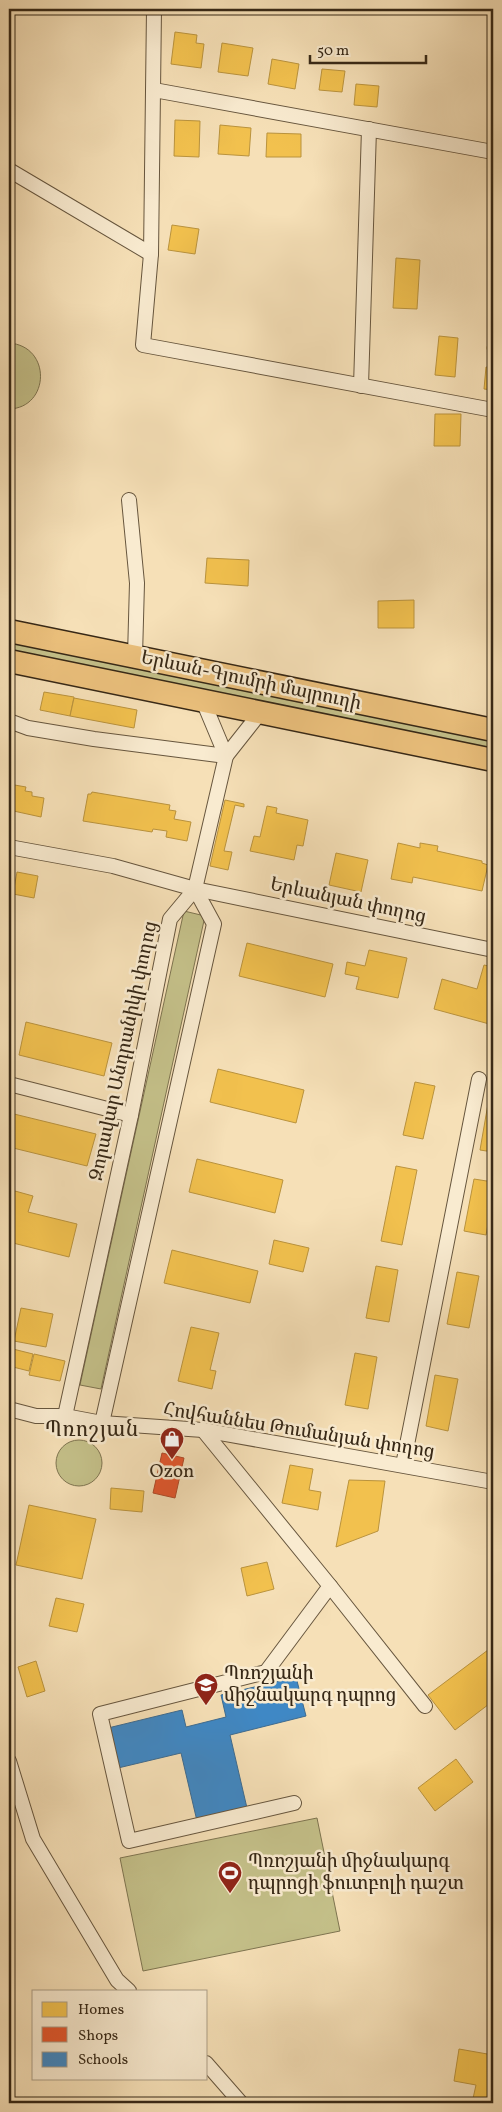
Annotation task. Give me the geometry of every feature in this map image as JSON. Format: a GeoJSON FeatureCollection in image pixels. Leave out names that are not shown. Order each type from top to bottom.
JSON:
{"type":"FeatureCollection","features":[{"type":"Feature","properties":{"kind":"highway","name":"Երևան-Գյումրի մայրուղի"},"geometry":{"type":"LineString","coordinates":[[9,631],[493,730]]}},
{"type":"Feature","properties":{"kind":"highway","name":"Երևան-Գյումրի մայրուղի"},"geometry":{"type":"LineString","coordinates":[[9,661],[493,760]]}},
{"type":"Feature","properties":{"kind":"street"},"geometry":{"type":"LineString","coordinates":[[154,9],[151,254],[143,345],[493,410]]}},
{"type":"Feature","properties":{"kind":"street"},"geometry":{"type":"LineString","coordinates":[[154,90],[493,152]]}},
{"type":"Feature","properties":{"kind":"street"},"geometry":{"type":"LineString","coordinates":[[361,386],[369,129]]}},
{"type":"Feature","properties":{"kind":"street"},"geometry":{"type":"LineString","coordinates":[[9,170],[151,254]]}},
{"type":"Feature","properties":{"kind":"street"},"geometry":{"type":"LineString","coordinates":[[129,500],[137,583],[135,656]]}},
{"type":"Feature","properties":{"kind":"street"},"geometry":{"type":"LineString","coordinates":[[203,701],[226,756]]}},
{"type":"Feature","properties":{"kind":"street"},"geometry":{"type":"LineString","coordinates":[[102,1423],[214,924],[194,889],[226,756],[260,713]]}},
{"type":"Feature","properties":{"kind":"street"},"geometry":{"type":"LineString","coordinates":[[9,721],[28,728],[94,740],[226,756]]}},
{"type":"Feature","properties":{"kind":"street","name":"Երևանյան փողոց"},"geometry":{"type":"LineString","coordinates":[[9,847],[113,866],[194,889],[493,950]]}},
{"type":"Feature","properties":{"kind":"street","name":"Զորավար Անդրանիկի փողոց"},"geometry":{"type":"LineString","coordinates":[[66,1416],[131,1115],[170,919],[194,889]]}},
{"type":"Feature","properties":{"kind":"street"},"geometry":{"type":"LineString","coordinates":[[403,1465],[479,1079]]}},
{"type":"Feature","properties":{"kind":"street"},"geometry":{"type":"LineString","coordinates":[[9,1084],[131,1115]]}},
{"type":"Feature","properties":{"kind":"street","name":"Հովհաննես Թումանյան փողոց"},"geometry":{"type":"LineString","coordinates":[[9,1409],[36,1416],[66,1416],[102,1423],[203,1430],[493,1482]]}},
{"type":"Feature","properties":{"kind":"street"},"geometry":{"type":"LineString","coordinates":[[203,1430],[425,1706]]}},
{"type":"Feature","properties":{"kind":"street"},"geometry":{"type":"LineString","coordinates":[[294,1803],[129,1841],[100,1714],[266,1672],[330,1586]]}},
{"type":"Feature","properties":{"kind":"street"},"geometry":{"type":"LineString","coordinates":[[9,1760],[33,1839],[117,1980],[128,1990]]}},
{"type":"Feature","properties":{"kind":"street"},"geometry":{"type":"LineString","coordinates":[[208,2065],[241,2103]]}},
{"type":"Feature","properties":{"kind":"shaded area"},"geometry":{"type":"Polygon","coordinates":[[[9,343],[23,347],[33,354],[39,365],[40,377],[38,388],[32,399],[23,406],[9,409],[9,343]]]}},
{"type":"Feature","properties":{"kind":"shaded area"},"geometry":{"type":"Polygon","coordinates":[[[9,640],[493,740],[493,752],[9,652],[9,640]]]}},
{"type":"Feature","properties":{"kind":"shaded area"},"geometry":{"type":"Polygon","coordinates":[[[184,911],[205,916],[101,1389],[80,1385],[184,911]]]}},
{"type":"Feature","properties":{"kind":"shaded area"},"geometry":{"type":"Polygon","coordinates":[[[84,1440],[88,1441],[98,1450],[101,1454],[101,1472],[92,1482],[84,1486],[74,1486],[66,1482],[57,1472],[56,1458],[60,1450],[70,1441],[84,1440]]]}},
{"type":"Feature","properties":{"kind":"shaded area","name":"Պռոշյանի միջնակարգ դպրոցի ֆուտբոլի դաշտ"},"geometry":{"type":"Polygon","coordinates":[[[317,1818],[340,1931],[143,1971],[120,1858],[317,1818]]]}},
{"type":"Feature","properties":{"kind":"building: Homes"},"geometry":{"type":"Polygon","coordinates":[[[175,32],[197,35],[196,43],[204,44],[201,68],[171,64],[175,32]]]}},
{"type":"Feature","properties":{"kind":"building: Homes"},"geometry":{"type":"Polygon","coordinates":[[[222,43],[253,48],[248,76],[218,72],[222,43]]]}},
{"type":"Feature","properties":{"kind":"building: Homes"},"geometry":{"type":"Polygon","coordinates":[[[272,59],[299,64],[295,89],[268,84],[272,59]]]}},
{"type":"Feature","properties":{"kind":"building: Homes"},"geometry":{"type":"Polygon","coordinates":[[[322,69],[345,71],[342,92],[319,90],[322,69]]]}},
{"type":"Feature","properties":{"kind":"building: Homes"},"geometry":{"type":"Polygon","coordinates":[[[356,84],[379,86],[377,107],[354,105],[356,84]]]}},
{"type":"Feature","properties":{"kind":"building: Homes"},"geometry":{"type":"Polygon","coordinates":[[[175,120],[200,121],[199,157],[174,156],[175,120]]]}},
{"type":"Feature","properties":{"kind":"building: Homes"},"geometry":{"type":"Polygon","coordinates":[[[220,125],[251,128],[249,156],[218,154],[220,125]]]}},
{"type":"Feature","properties":{"kind":"building: Homes"},"geometry":{"type":"Polygon","coordinates":[[[267,133],[301,134],[301,157],[266,157],[267,133]]]}},
{"type":"Feature","properties":{"kind":"building: Homes"},"geometry":{"type":"Polygon","coordinates":[[[172,225],[199,229],[195,254],[168,250],[172,225]]]}},
{"type":"Feature","properties":{"kind":"building: Homes"},"geometry":{"type":"Polygon","coordinates":[[[396,258],[420,260],[417,309],[393,308],[396,258]]]}},
{"type":"Feature","properties":{"kind":"building: Homes"},"geometry":{"type":"Polygon","coordinates":[[[493,312],[493,323],[489,316],[493,312]]]}},
{"type":"Feature","properties":{"kind":"building: Homes"},"geometry":{"type":"Polygon","coordinates":[[[493,323],[493,336],[488,332],[493,323]]]}},
{"type":"Feature","properties":{"kind":"building: Homes"},"geometry":{"type":"Polygon","coordinates":[[[439,336],[458,338],[455,377],[435,375],[439,336]]]}},
{"type":"Feature","properties":{"kind":"building: Homes"},"geometry":{"type":"Polygon","coordinates":[[[493,337],[493,355],[488,353],[487,348],[488,343],[493,337]]]}},
{"type":"Feature","properties":{"kind":"building: Homes"},"geometry":{"type":"Polygon","coordinates":[[[486,367],[493,368],[493,390],[484,389],[486,367]]]}},
{"type":"Feature","properties":{"kind":"building: Homes"},"geometry":{"type":"Polygon","coordinates":[[[435,414],[461,414],[460,446],[434,446],[435,414]]]}},
{"type":"Feature","properties":{"kind":"building: Homes"},"geometry":{"type":"Polygon","coordinates":[[[207,558],[249,560],[248,586],[205,583],[207,558]]]}},
{"type":"Feature","properties":{"kind":"building: Homes"},"geometry":{"type":"Polygon","coordinates":[[[414,600],[414,628],[378,628],[378,601],[414,600]]]}},
{"type":"Feature","properties":{"kind":"building: Homes"},"geometry":{"type":"Polygon","coordinates":[[[44,692],[74,697],[70,716],[40,710],[44,692]]]}},
{"type":"Feature","properties":{"kind":"building: Homes"},"geometry":{"type":"Polygon","coordinates":[[[74,698],[137,710],[134,728],[70,716],[74,698]]]}},
{"type":"Feature","properties":{"kind":"building: Homes"},"geometry":{"type":"Polygon","coordinates":[[[9,784],[26,787],[25,791],[32,792],[32,796],[44,798],[41,817],[9,810],[9,784]]]}},
{"type":"Feature","properties":{"kind":"building: Homes"},"geometry":{"type":"Polygon","coordinates":[[[92,792],[170,805],[169,810],[176,811],[174,819],[191,822],[187,841],[166,837],[167,831],[153,829],[152,832],[83,821],[88,794],[92,792]]]}},
{"type":"Feature","properties":{"kind":"building: Homes"},"geometry":{"type":"Polygon","coordinates":[[[225,800],[244,804],[244,807],[235,805],[224,851],[232,852],[228,870],[210,866],[225,800]]]}},
{"type":"Feature","properties":{"kind":"building: Homes"},"geometry":{"type":"Polygon","coordinates":[[[267,806],[277,808],[276,813],[308,820],[303,846],[297,845],[294,860],[250,851],[254,836],[260,837],[267,806]]]}},
{"type":"Feature","properties":{"kind":"building: Homes"},"geometry":{"type":"Polygon","coordinates":[[[398,843],[420,848],[420,843],[438,846],[437,851],[482,861],[482,863],[488,865],[482,891],[413,877],[412,883],[391,879],[398,843]]]}},
{"type":"Feature","properties":{"kind":"building: Homes"},"geometry":{"type":"Polygon","coordinates":[[[336,853],[368,860],[361,892],[329,885],[336,853]]]}},
{"type":"Feature","properties":{"kind":"building: Homes"},"geometry":{"type":"Polygon","coordinates":[[[17,872],[38,876],[34,898],[13,894],[17,872]]]}},
{"type":"Feature","properties":{"kind":"building: Homes"},"geometry":{"type":"Polygon","coordinates":[[[247,943],[333,964],[325,997],[239,976],[247,943]]]}},
{"type":"Feature","properties":{"kind":"building: Homes"},"geometry":{"type":"Polygon","coordinates":[[[369,950],[407,958],[398,998],[356,989],[359,977],[345,974],[347,962],[365,966],[369,950]]]}},
{"type":"Feature","properties":{"kind":"building: Homes"},"geometry":{"type":"Polygon","coordinates":[[[484,965],[493,967],[493,1025],[434,1009],[442,979],[477,989],[484,965]]]}},
{"type":"Feature","properties":{"kind":"building: Homes"},"geometry":{"type":"Polygon","coordinates":[[[26,1022],[112,1043],[104,1076],[19,1055],[26,1022]]]}},
{"type":"Feature","properties":{"kind":"building: Homes"},"geometry":{"type":"Polygon","coordinates":[[[218,1069],[304,1090],[296,1123],[210,1102],[218,1069]]]}},
{"type":"Feature","properties":{"kind":"building: Homes"},"geometry":{"type":"Polygon","coordinates":[[[415,1082],[435,1086],[423,1139],[403,1135],[415,1082]]]}},
{"type":"Feature","properties":{"kind":"building: Homes"},"geometry":{"type":"Polygon","coordinates":[[[489,1098],[493,1099],[493,1152],[480,1150],[489,1098]]]}},
{"type":"Feature","properties":{"kind":"building: Homes"},"geometry":{"type":"Polygon","coordinates":[[[10,1113],[96,1134],[87,1166],[9,1147],[10,1113]]]}},
{"type":"Feature","properties":{"kind":"building: Homes"},"geometry":{"type":"Polygon","coordinates":[[[197,1159],[283,1180],[275,1213],[189,1192],[197,1159]]]}},
{"type":"Feature","properties":{"kind":"building: Homes"},"geometry":{"type":"Polygon","coordinates":[[[396,1166],[417,1170],[402,1245],[381,1241],[396,1166]]]}},
{"type":"Feature","properties":{"kind":"building: Homes"},"geometry":{"type":"Polygon","coordinates":[[[474,1179],[493,1182],[493,1198],[486,1235],[464,1231],[474,1179]]]}},
{"type":"Feature","properties":{"kind":"building: Homes"},"geometry":{"type":"Polygon","coordinates":[[[15,1191],[33,1196],[28,1212],[77,1224],[69,1257],[9,1242],[9,1208],[15,1191]]]}},
{"type":"Feature","properties":{"kind":"building: Homes"},"geometry":{"type":"Polygon","coordinates":[[[274,1240],[309,1248],[303,1272],[269,1264],[274,1240]]]}},
{"type":"Feature","properties":{"kind":"building: Homes"},"geometry":{"type":"Polygon","coordinates":[[[172,1250],[258,1271],[250,1303],[164,1283],[172,1250]]]}},
{"type":"Feature","properties":{"kind":"building: Homes"},"geometry":{"type":"Polygon","coordinates":[[[376,1266],[398,1270],[389,1322],[366,1318],[376,1266]]]}},
{"type":"Feature","properties":{"kind":"building: Homes"},"geometry":{"type":"Polygon","coordinates":[[[457,1272],[479,1276],[469,1328],[447,1324],[457,1272]]]}},
{"type":"Feature","properties":{"kind":"building: Homes"},"geometry":{"type":"Polygon","coordinates":[[[21,1308],[53,1314],[46,1347],[14,1341],[21,1308]]]}},
{"type":"Feature","properties":{"kind":"building: Homes"},"geometry":{"type":"Polygon","coordinates":[[[191,1327],[219,1333],[210,1370],[216,1371],[212,1389],[178,1381],[191,1327]]]}},
{"type":"Feature","properties":{"kind":"building: Homes"},"geometry":{"type":"Polygon","coordinates":[[[13,1349],[33,1354],[29,1371],[9,1366],[13,1349]]]}},
{"type":"Feature","properties":{"kind":"building: Homes"},"geometry":{"type":"Polygon","coordinates":[[[355,1353],[377,1357],[368,1409],[345,1405],[355,1353]]]}},
{"type":"Feature","properties":{"kind":"building: Homes"},"geometry":{"type":"Polygon","coordinates":[[[34,1354],[65,1361],[60,1381],[29,1375],[34,1354]]]}},
{"type":"Feature","properties":{"kind":"building: Homes"},"geometry":{"type":"Polygon","coordinates":[[[435,1375],[458,1379],[448,1431],[426,1426],[435,1375]]]}},
{"type":"Feature","properties":{"kind":"building: Homes"},"geometry":{"type":"Polygon","coordinates":[[[290,1465],[313,1469],[309,1490],[321,1492],[318,1510],[282,1503],[290,1465]]]}},
{"type":"Feature","properties":{"kind":"building: Homes"},"geometry":{"type":"Polygon","coordinates":[[[349,1480],[385,1481],[378,1531],[336,1547],[349,1480]]]}},
{"type":"Feature","properties":{"kind":"building: Homes"},"geometry":{"type":"Polygon","coordinates":[[[111,1488],[144,1491],[142,1512],[110,1509],[111,1488]]]}},
{"type":"Feature","properties":{"kind":"building: Homes"},"geometry":{"type":"Polygon","coordinates":[[[29,1505],[96,1519],[82,1579],[16,1565],[29,1505]]]}},
{"type":"Feature","properties":{"kind":"building: Homes"},"geometry":{"type":"Polygon","coordinates":[[[267,1562],[274,1589],[247,1596],[241,1568],[267,1562]]]}},
{"type":"Feature","properties":{"kind":"building: Homes"},"geometry":{"type":"Polygon","coordinates":[[[56,1598],[84,1604],[77,1632],[49,1626],[56,1598]]]}},
{"type":"Feature","properties":{"kind":"building: Homes"},"geometry":{"type":"Polygon","coordinates":[[[488,1650],[493,1656],[493,1701],[455,1730],[428,1695],[488,1650]]]}},
{"type":"Feature","properties":{"kind":"building: Homes"},"geometry":{"type":"Polygon","coordinates":[[[36,1661],[45,1691],[27,1697],[18,1667],[36,1661]]]}},
{"type":"Feature","properties":{"kind":"building: Homes"},"geometry":{"type":"Polygon","coordinates":[[[456,1759],[473,1782],[435,1811],[418,1788],[456,1759]]]}},
{"type":"Feature","properties":{"kind":"building: Homes"},"geometry":{"type":"Polygon","coordinates":[[[459,2049],[493,2055],[493,2103],[472,2103],[476,2085],[454,2081],[459,2049]]]}},
{"type":"Feature","properties":{"kind":"building: Shops"},"geometry":{"type":"Polygon","coordinates":[[[162,1453],[184,1458],[175,1498],[153,1493],[162,1453]]]}},
{"type":"Feature","properties":{"kind":"building: Schools"},"geometry":{"type":"Polygon","coordinates":[[[296,1677],[306,1716],[230,1735],[247,1808],[197,1821],[181,1753],[118,1768],[108,1728],[182,1710],[186,1727],[226,1717],[221,1695],[296,1677]]]}},
{"type":"Feature","properties":{"kind":"place","name":"Ozon"},"geometry":{"type":"Point","coordinates":[172,1460]}},
{"type":"Feature","properties":{"kind":"place","name":"Պռոշյանի միջնակարգ դպրոց"},"geometry":{"type":"Point","coordinates":[206,1706]}},
{"type":"Feature","properties":{"kind":"place","name":"Պռոշյանի միջնակարգ դպրոցի ֆուտբոլի դաշտ"},"geometry":{"type":"Point","coordinates":[230,1894]}},
{"type":"Feature","properties":{"kind":"district","name":"Պռոշյան"},"geometry":{"type":"Point","coordinates":[92,1430]}}]}
